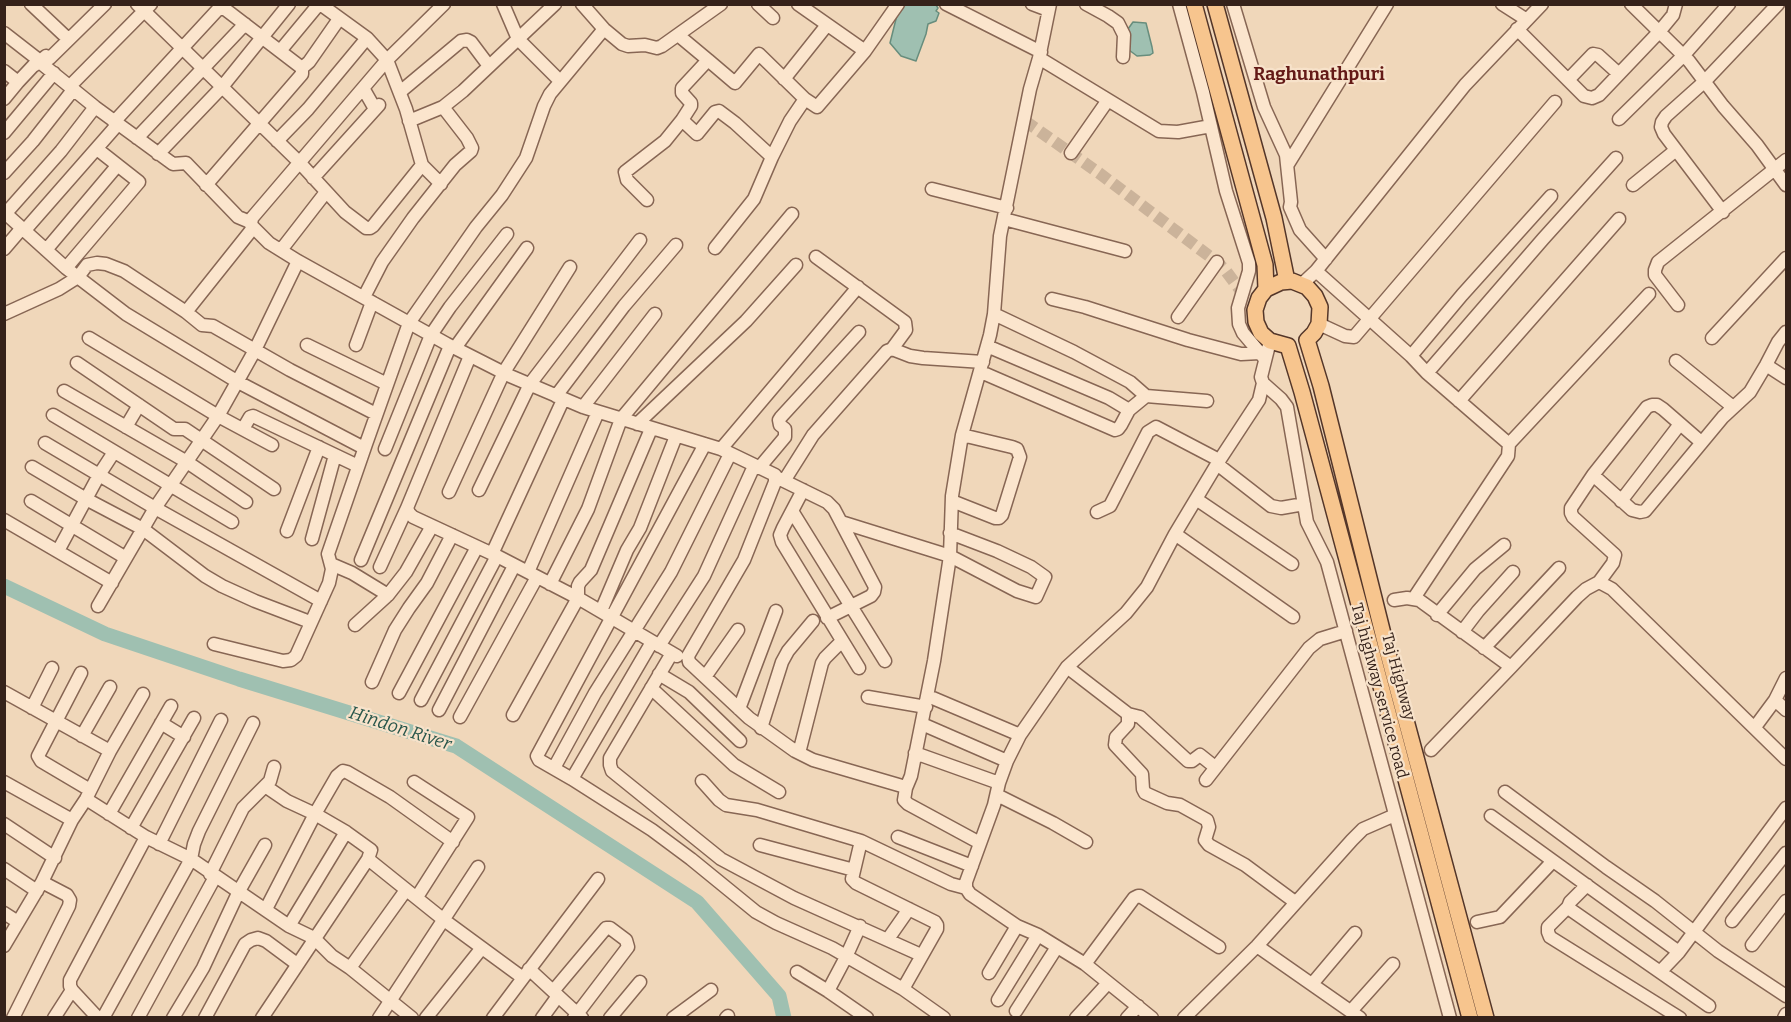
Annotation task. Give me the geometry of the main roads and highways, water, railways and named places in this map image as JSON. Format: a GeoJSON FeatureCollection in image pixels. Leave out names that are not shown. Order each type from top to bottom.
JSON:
{"type":"FeatureCollection","features":[{"type":"Feature","properties":{"kind":"main road"},"geometry":{"type":"LineString","coordinates":[[1194,4],[1264,265],[1266,289],[1276,284],[1294,283],[1312,291],[1318,301],[1319,324],[1307,340],[1321,386],[1377,612],[1486,1017]]}},
{"type":"Feature","properties":{"kind":"main road"},"geometry":{"type":"LineString","coordinates":[[1215,4],[1294,283]]}},
{"type":"Feature","properties":{"kind":"main road","name":"Taj Highway"},"geometry":{"type":"LineString","coordinates":[[1266,289],[1257,304],[1255,316],[1265,351],[1275,344],[1288,346],[1372,648],[1470,1017]]}},
{"type":"Feature","properties":{"kind":"waterway","name":"Hindon River"},"geometry":{"type":"LineString","coordinates":[[4,586],[105,634],[239,679],[456,746],[697,902],[779,996],[784,1018]]}},
{"type":"Feature","properties":{"kind":"tunnel"},"geometry":{"type":"LineString","coordinates":[[1025,121],[1099,173],[1217,262],[1243,294]]}},
{"type":"Feature","properties":{"kind":"district","name":"Raghunathpuri"},"geometry":{"type":"Point","coordinates":[1319,75]}}]}
